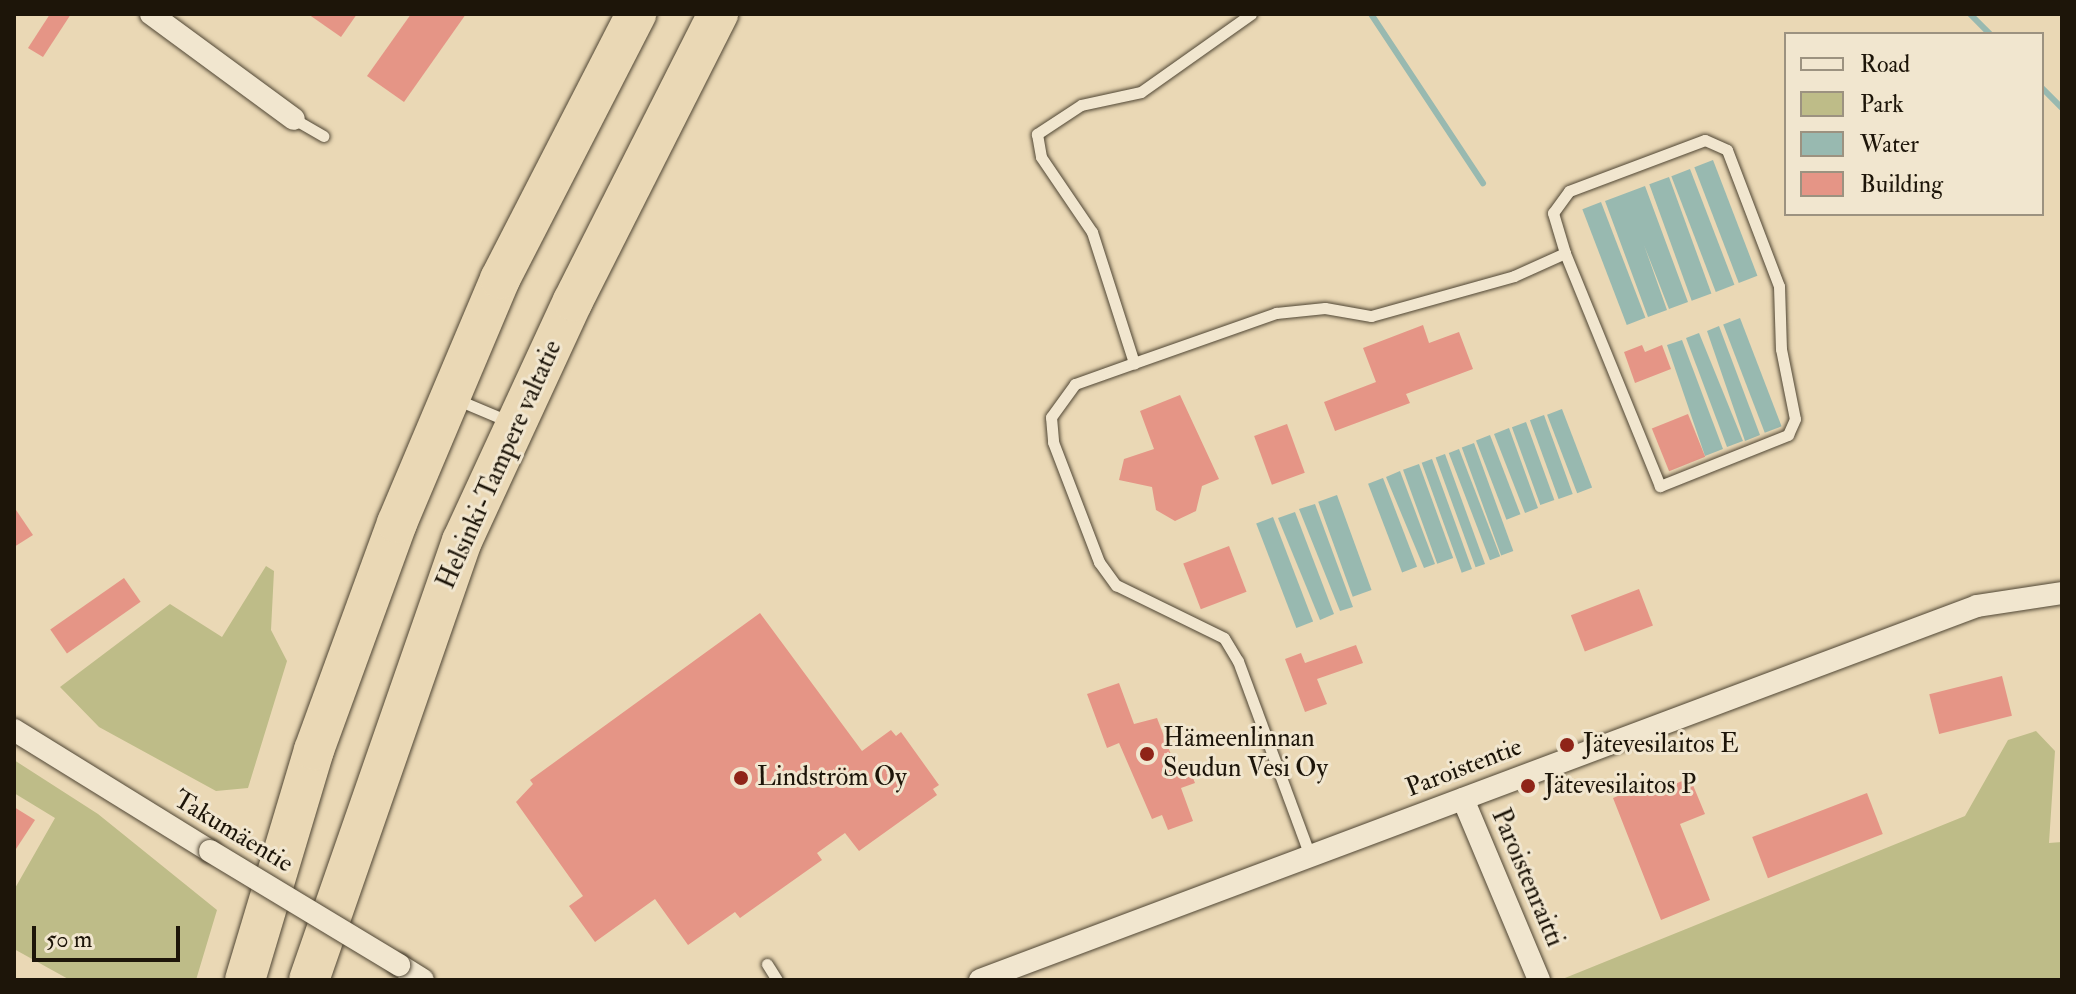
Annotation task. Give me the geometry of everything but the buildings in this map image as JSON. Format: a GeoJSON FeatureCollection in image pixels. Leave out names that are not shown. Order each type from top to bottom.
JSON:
{"type":"FeatureCollection","features":[{"type":"Feature","properties":{"kind":"highway"},"geometry":{"type":"LineString","coordinates":[[245,980],[314,750],[450,396],[500,279],[636,14]]}},
{"type":"Feature","properties":{"kind":"highway","name":"Helsinki-Tampere valtatie"},"geometry":{"type":"LineString","coordinates":[[309,980],[462,541],[718,14]]}},
{"type":"Feature","properties":{"kind":"street"},"geometry":{"type":"LineString","coordinates":[[151,14],[294,119]]}},
{"type":"Feature","properties":{"kind":"street","name":"Paroistentie"},"geometry":{"type":"LineString","coordinates":[[980,980],[1977,606],[2062,593]]}},
{"type":"Feature","properties":{"kind":"street","name":"Takumäentie"},"geometry":{"type":"LineString","coordinates":[[14,730],[423,980]]}},
{"type":"Feature","properties":{"kind":"street","name":"Paroistenraitti"},"geometry":{"type":"LineString","coordinates":[[1463,799],[1539,980]]}},
{"type":"Feature","properties":{"kind":"lane"},"geometry":{"type":"LineString","coordinates":[[1134,363],[1092,232],[1041,157],[1037,134],[1081,105],[1141,92],[1251,14]]}},
{"type":"Feature","properties":{"kind":"lane"},"geometry":{"type":"LineString","coordinates":[[294,119],[323,136]]}},
{"type":"Feature","properties":{"kind":"lane"},"geometry":{"type":"LineString","coordinates":[[1705,140],[1727,150],[1779,286],[1781,349],[1795,419],[1788,435],[1660,486],[1565,253],[1553,213],[1569,191],[1705,140]]}},
{"type":"Feature","properties":{"kind":"lane"},"geometry":{"type":"LineString","coordinates":[[1310,856],[1238,661],[1224,638],[1116,585],[1099,562],[1053,442],[1051,417],[1060,398],[1075,384],[1276,313],[1325,308],[1371,316],[1514,276],[1565,253]]}},
{"type":"Feature","properties":{"kind":"lane"},"geometry":{"type":"LineString","coordinates":[[450,396],[516,425]]}},
{"type":"Feature","properties":{"kind":"lane"},"geometry":{"type":"LineString","coordinates":[[767,964],[777,980]]}},
{"type":"Feature","properties":{"kind":"green space"},"geometry":{"type":"Polygon","coordinates":[[[266,566],[274,571],[271,630],[287,661],[248,788],[216,791],[99,727],[60,687],[170,604],[222,637],[266,566]]]}},
{"type":"Feature","properties":{"kind":"green space"},"geometry":{"type":"Polygon","coordinates":[[[2036,731],[2055,751],[2049,843],[2062,842],[2062,980],[1560,980],[1965,816],[2008,740],[2036,731]]]}},
{"type":"Feature","properties":{"kind":"green space"},"geometry":{"type":"Polygon","coordinates":[[[14,760],[98,814],[217,910],[196,980],[70,980],[14,949],[14,890],[55,818],[14,793],[14,760]]]}},
{"type":"Feature","properties":{"kind":"water"},"geometry":{"type":"Polygon","coordinates":[[[1713,160],[1757,276],[1739,283],[1694,167],[1713,160]]]}},
{"type":"Feature","properties":{"kind":"water"},"geometry":{"type":"Polygon","coordinates":[[[1690,169],[1734,285],[1716,292],[1671,176],[1690,169]]]}},
{"type":"Feature","properties":{"kind":"water"},"geometry":{"type":"Polygon","coordinates":[[[1669,177],[1711,294],[1692,301],[1649,184],[1669,177]]]}},
{"type":"Feature","properties":{"kind":"water"},"geometry":{"type":"Polygon","coordinates":[[[1645,186],[1688,302],[1669,309],[1644,245],[1667,310],[1648,317],[1605,201],[1645,186]]]}},
{"type":"Feature","properties":{"kind":"water"},"geometry":{"type":"Polygon","coordinates":[[[1601,202],[1645,318],[1627,325],[1582,209],[1601,202]]]}},
{"type":"Feature","properties":{"kind":"water"},"geometry":{"type":"Polygon","coordinates":[[[1740,318],[1782,426],[1765,433],[1723,324],[1740,318]]]}},
{"type":"Feature","properties":{"kind":"water"},"geometry":{"type":"Polygon","coordinates":[[[1719,326],[1760,435],[1745,441],[1707,331],[1719,326]]]}},
{"type":"Feature","properties":{"kind":"water"},"geometry":{"type":"Polygon","coordinates":[[[1699,333],[1743,441],[1727,447],[1686,338],[1699,333]]]}},
{"type":"Feature","properties":{"kind":"water"},"geometry":{"type":"Polygon","coordinates":[[[1682,340],[1723,449],[1705,456],[1667,345],[1682,340]]]}},
{"type":"Feature","properties":{"kind":"water"},"geometry":{"type":"Polygon","coordinates":[[[1562,409],[1592,487],[1577,493],[1547,415],[1562,409]]]}},
{"type":"Feature","properties":{"kind":"water"},"geometry":{"type":"Polygon","coordinates":[[[1544,415],[1573,494],[1559,499],[1530,420],[1544,415]]]}},
{"type":"Feature","properties":{"kind":"water"},"geometry":{"type":"Polygon","coordinates":[[[1526,422],[1554,500],[1540,505],[1512,427],[1526,422]]]}},
{"type":"Feature","properties":{"kind":"water"},"geometry":{"type":"Polygon","coordinates":[[[1509,428],[1538,508],[1525,513],[1494,434],[1509,428]]]}},
{"type":"Feature","properties":{"kind":"water"},"geometry":{"type":"Polygon","coordinates":[[[1490,435],[1520,514],[1506,520],[1476,440],[1490,435]]]}},
{"type":"Feature","properties":{"kind":"water"},"geometry":{"type":"Polygon","coordinates":[[[1474,443],[1513,551],[1501,556],[1462,447],[1474,443]]]}},
{"type":"Feature","properties":{"kind":"water"},"geometry":{"type":"Polygon","coordinates":[[[1459,449],[1500,556],[1490,560],[1449,453],[1459,449]]]}},
{"type":"Feature","properties":{"kind":"water"},"geometry":{"type":"Polygon","coordinates":[[[1445,454],[1485,564],[1476,567],[1436,457],[1445,454]]]}},
{"type":"Feature","properties":{"kind":"water"},"geometry":{"type":"Polygon","coordinates":[[[1432,459],[1472,569],[1462,573],[1422,463],[1432,459]]]}},
{"type":"Feature","properties":{"kind":"water"},"geometry":{"type":"Polygon","coordinates":[[[1419,464],[1453,558],[1437,564],[1403,470],[1419,464]]]}},
{"type":"Feature","properties":{"kind":"water"},"geometry":{"type":"Polygon","coordinates":[[[1400,471],[1435,564],[1424,568],[1386,477],[1400,471]]]}},
{"type":"Feature","properties":{"kind":"water"},"geometry":{"type":"Polygon","coordinates":[[[1383,478],[1417,567],[1402,572],[1368,484],[1383,478]]]}},
{"type":"Feature","properties":{"kind":"water"},"geometry":{"type":"Polygon","coordinates":[[[1337,495],[1372,590],[1353,597],[1318,502],[1337,495]]]}},
{"type":"Feature","properties":{"kind":"water"},"geometry":{"type":"Polygon","coordinates":[[[1315,504],[1353,607],[1340,611],[1299,509],[1315,504]]]}},
{"type":"Feature","properties":{"kind":"water"},"geometry":{"type":"Polygon","coordinates":[[[1295,512],[1334,614],[1320,620],[1278,518],[1295,512]]]}},
{"type":"Feature","properties":{"kind":"water"},"geometry":{"type":"Polygon","coordinates":[[[1273,517],[1313,622],[1296,628],[1256,523],[1273,517]]]}},
{"type":"Feature","properties":{"kind":"waterway"},"geometry":{"type":"LineString","coordinates":[[1371,14],[1483,183]]}},
{"type":"Feature","properties":{"kind":"waterway"},"geometry":{"type":"LineString","coordinates":[[1970,14],[1988,32]]}},
{"type":"Feature","properties":{"kind":"waterway"},"geometry":{"type":"LineString","coordinates":[[2044,90],[2062,108]]}},
{"type":"Feature","properties":{"kind":"place","name":"Jätevesilaitos E"},"geometry":{"type":"Point","coordinates":[1567,745]}},
{"type":"Feature","properties":{"kind":"place","name":"Hämeenlinnan Seudun Vesi Oy"},"geometry":{"type":"Point","coordinates":[1147,754]}},
{"type":"Feature","properties":{"kind":"place","name":"Lindström Oy"},"geometry":{"type":"Point","coordinates":[741,778]}},
{"type":"Feature","properties":{"kind":"place","name":"Jätevesilaitos P"},"geometry":{"type":"Point","coordinates":[1528,786]}}]}
